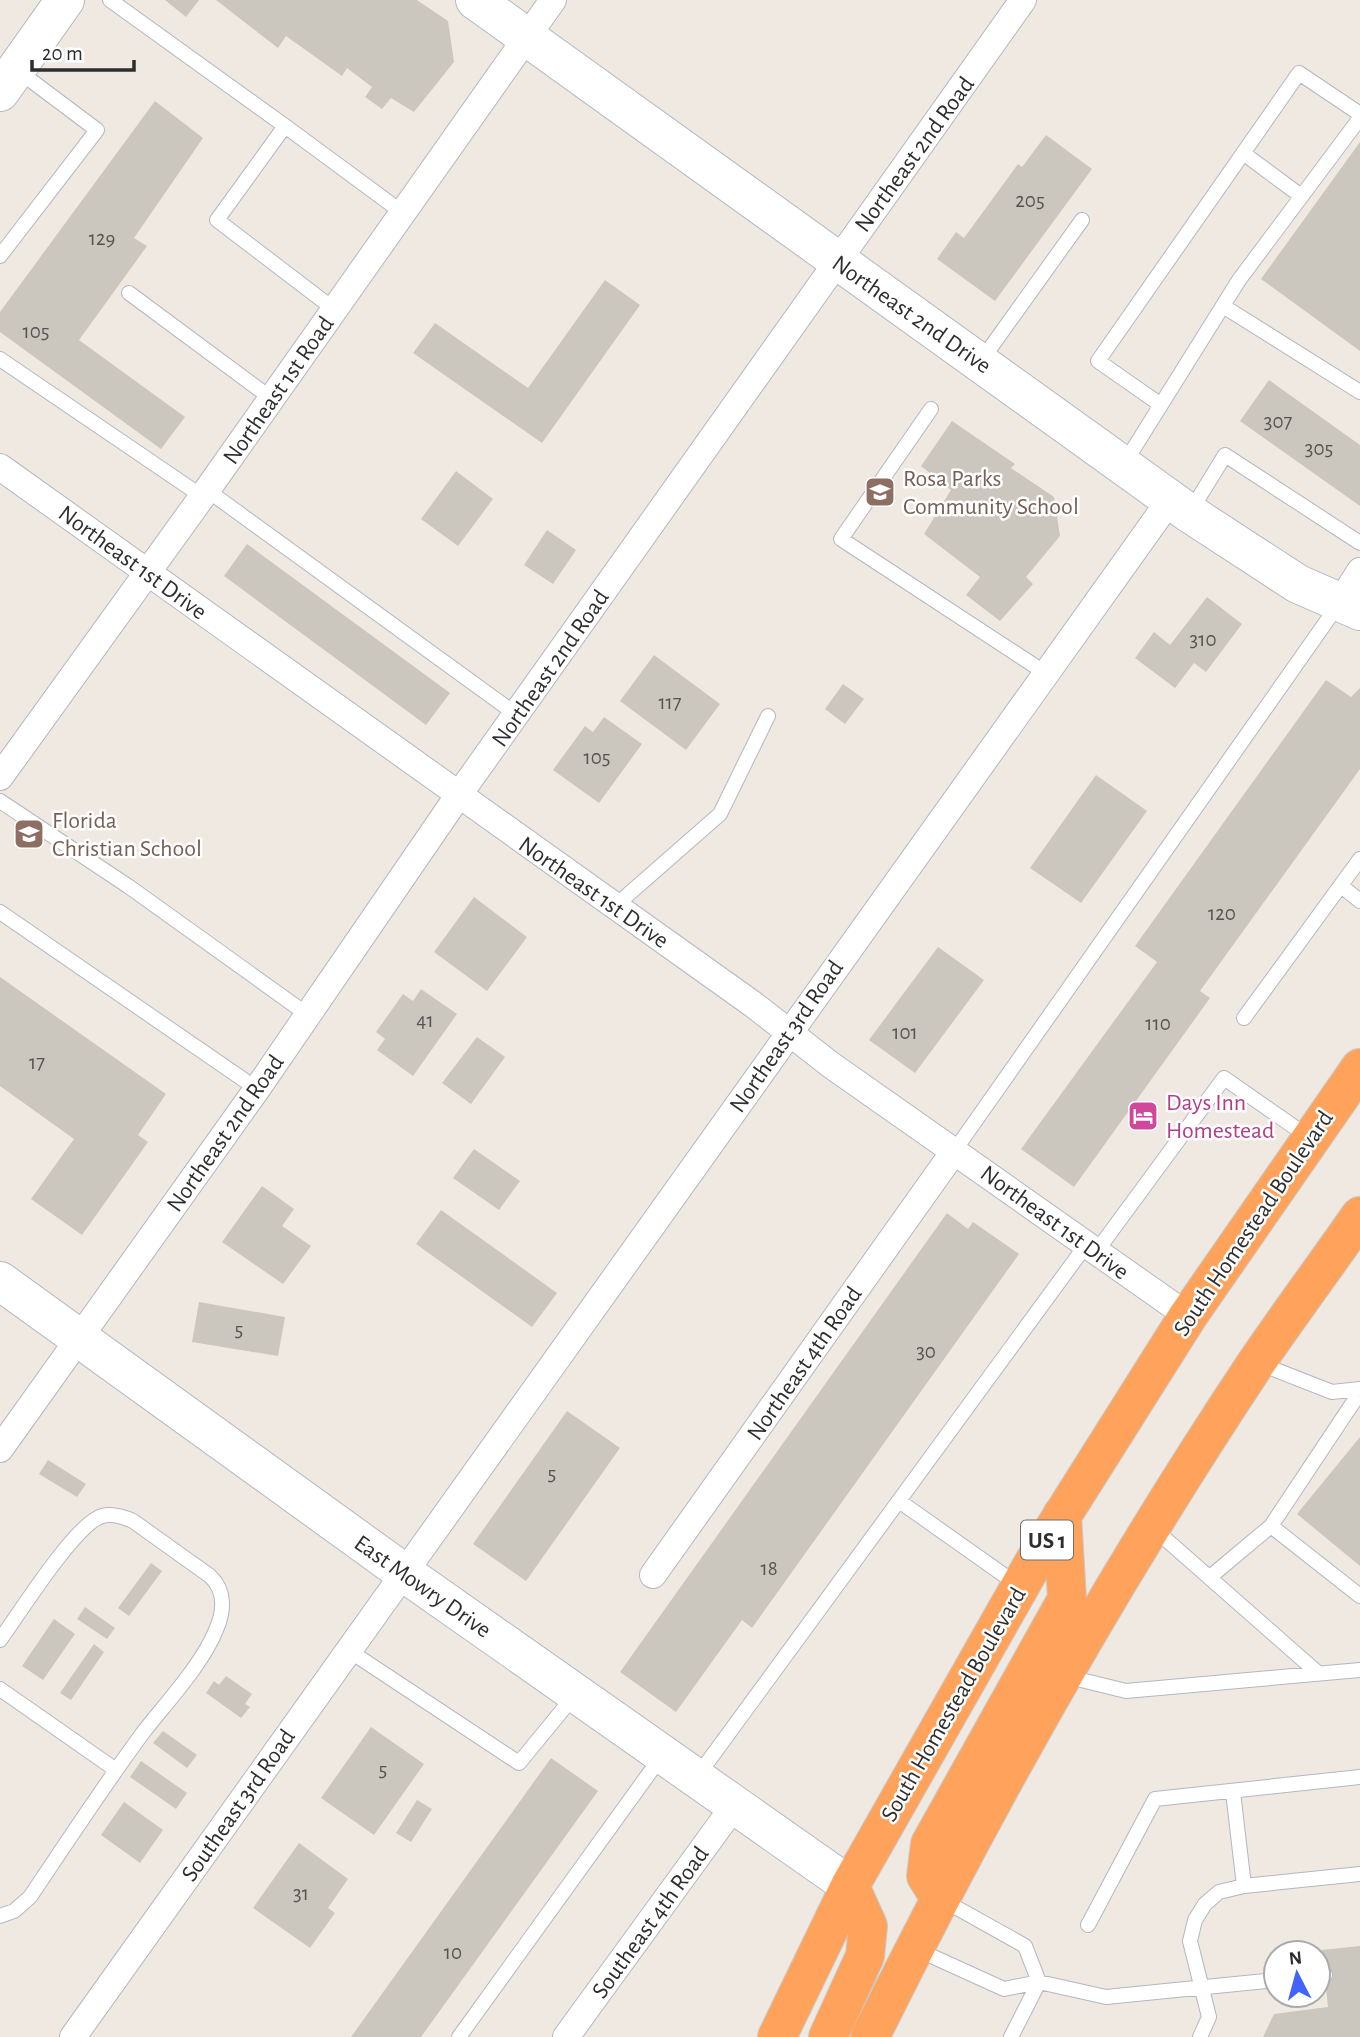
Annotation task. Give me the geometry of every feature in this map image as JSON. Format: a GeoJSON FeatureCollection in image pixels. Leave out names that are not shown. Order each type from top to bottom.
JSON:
{"type":"FeatureCollection","features":[{"type":"Feature","properties":{"kind":"highway","name":"South Homestead Boulevard"},"geometry":{"type":"LineString","coordinates":[[777,2037],[850,1886],[1062,1515],[1188,1317],[1360,1068]]}},
{"type":"Feature","properties":{"kind":"highway"},"geometry":{"type":"LineString","coordinates":[[870,2037],[940,1898],[1063,1676],[1152,1527],[1256,1363],[1360,1216]]}},
{"type":"Feature","properties":{"kind":"highway"},"geometry":{"type":"LineString","coordinates":[[940,1898],[926,1875],[930,1844],[1067,1599],[1062,1515]]}},
{"type":"Feature","properties":{"kind":"highway"},"geometry":{"type":"LineString","coordinates":[[828,2037],[865,1956],[868,1926],[850,1886]]}},
{"type":"Feature","properties":{"kind":"street"},"geometry":{"type":"LineString","coordinates":[[8,81],[65,0]]}},
{"type":"Feature","properties":{"kind":"street","name":"Northeast 2nd Drive"},"geometry":{"type":"LineString","coordinates":[[475,0],[1179,506],[1298,584],[1349,607]]}},
{"type":"Feature","properties":{"kind":"street","name":"Northeast 1st Road"},"geometry":{"type":"LineString","coordinates":[[0,776],[205,494],[553,0]]}},
{"type":"Feature","properties":{"kind":"street","name":"Northeast 2nd Road"},"geometry":{"type":"LineString","coordinates":[[0,1449],[257,1089],[458,796],[1023,0]]}},
{"type":"Feature","properties":{"kind":"street","name":"Northeast 1st Drive"},"geometry":{"type":"LineString","coordinates":[[0,467],[1188,1317]]}},
{"type":"Feature","properties":{"kind":"street","name":"Northeast 3rd Road"},"geometry":{"type":"LineString","coordinates":[[403,1572],[1047,674],[1179,506]]}},
{"type":"Feature","properties":{"kind":"street"},"geometry":{"type":"LineString","coordinates":[[1349,607],[1360,571]]}},
{"type":"Feature","properties":{"kind":"street","name":"Northeast 4th Road"},"geometry":{"type":"LineString","coordinates":[[653,1575],[955,1150]]}},
{"type":"Feature","properties":{"kind":"street","name":"East Mowry Drive"},"geometry":{"type":"LineString","coordinates":[[0,1281],[403,1572],[850,1886]]}},
{"type":"Feature","properties":{"kind":"street","name":"Southeast 3rd Road"},"geometry":{"type":"LineString","coordinates":[[73,2037],[403,1572]]}},
{"type":"Feature","properties":{"kind":"street","name":"Southeast 4th Road"},"geometry":{"type":"LineString","coordinates":[[575,2035],[734,1806]]}},
{"type":"Feature","properties":{"kind":"lane"},"geometry":{"type":"LineString","coordinates":[[110,0],[403,213]]}},
{"type":"Feature","properties":{"kind":"lane"},"geometry":{"type":"LineString","coordinates":[[1124,465],[1223,306],[1360,116],[1299,73],[1098,362],[1161,405]]}},
{"type":"Feature","properties":{"kind":"lane"},"geometry":{"type":"LineString","coordinates":[[0,256],[97,130],[8,81]]}},
{"type":"Feature","properties":{"kind":"lane"},"geometry":{"type":"LineString","coordinates":[[285,126],[217,220],[335,310]]}},
{"type":"Feature","properties":{"kind":"lane"},"geometry":{"type":"LineString","coordinates":[[1243,153],[1301,196]]}},
{"type":"Feature","properties":{"kind":"lane"},"geometry":{"type":"LineString","coordinates":[[981,362],[1082,220]]}},
{"type":"Feature","properties":{"kind":"lane"},"geometry":{"type":"LineString","coordinates":[[129,293],[272,399]]}},
{"type":"Feature","properties":{"kind":"lane"},"geometry":{"type":"LineString","coordinates":[[1223,306],[1360,392]]}},
{"type":"Feature","properties":{"kind":"lane"},"geometry":{"type":"LineString","coordinates":[[0,359],[205,494],[517,715]]}},
{"type":"Feature","properties":{"kind":"lane"},"geometry":{"type":"LineString","coordinates":[[931,409],[841,539],[1047,674]]}},
{"type":"Feature","properties":{"kind":"lane"},"geometry":{"type":"LineString","coordinates":[[1179,506],[1225,455],[1360,543]]}},
{"type":"Feature","properties":{"kind":"lane"},"geometry":{"type":"LineString","coordinates":[[955,1150],[1349,607]]}},
{"type":"Feature","properties":{"kind":"lane"},"geometry":{"type":"LineString","coordinates":[[615,906],[720,814],[768,716]]}},
{"type":"Feature","properties":{"kind":"lane"},"geometry":{"type":"LineString","coordinates":[[0,801],[128,886],[308,1015]]}},
{"type":"Feature","properties":{"kind":"lane"},"geometry":{"type":"LineString","coordinates":[[1244,1018],[1360,859]]}},
{"type":"Feature","properties":{"kind":"lane"},"geometry":{"type":"LineString","coordinates":[[1341,886],[1360,901]]}},
{"type":"Feature","properties":{"kind":"lane"},"geometry":{"type":"LineString","coordinates":[[0,912],[257,1089]]}},
{"type":"Feature","properties":{"kind":"lane"},"geometry":{"type":"LineString","coordinates":[[696,1779],[899,1501],[1224,1078],[1311,1138]]}},
{"type":"Feature","properties":{"kind":"lane"},"geometry":{"type":"LineString","coordinates":[[1256,1363],[1332,1392],[1360,1390]]}},
{"type":"Feature","properties":{"kind":"lane"},"geometry":{"type":"LineString","coordinates":[[1209,1577],[1271,1526],[1360,1390]]}},
{"type":"Feature","properties":{"kind":"lane"},"geometry":{"type":"LineString","coordinates":[[899,1501],[1020,1587]]}},
{"type":"Feature","properties":{"kind":"lane"},"geometry":{"type":"LineString","coordinates":[[0,1640],[79,1532],[102,1516],[121,1516],[134,1521],[217,1582],[222,1597],[222,1608],[211,1642],[116,1770],[30,1896],[14,1911],[0,1916]]}},
{"type":"Feature","properties":{"kind":"lane"},"geometry":{"type":"LineString","coordinates":[[1271,1526],[1360,1596]]}},
{"type":"Feature","properties":{"kind":"lane"},"geometry":{"type":"LineString","coordinates":[[1152,1527],[1318,1673]]}},
{"type":"Feature","properties":{"kind":"lane"},"geometry":{"type":"LineString","coordinates":[[348,1650],[519,1763],[576,1693]]}},
{"type":"Feature","properties":{"kind":"lane"},"geometry":{"type":"LineString","coordinates":[[1063,1676],[1126,1691],[1360,1670]]}},
{"type":"Feature","properties":{"kind":"lane"},"geometry":{"type":"LineString","coordinates":[[0,1689],[116,1770]]}},
{"type":"Feature","properties":{"kind":"lane"},"geometry":{"type":"LineString","coordinates":[[459,2037],[662,1755]]}},
{"type":"Feature","properties":{"kind":"lane"},"geometry":{"type":"LineString","coordinates":[[1088,1926],[1155,1799],[1360,1777]]}},
{"type":"Feature","properties":{"kind":"lane"},"geometry":{"type":"LineString","coordinates":[[1233,1792],[1244,1886]]}},
{"type":"Feature","properties":{"kind":"lane"},"geometry":{"type":"LineString","coordinates":[[1200,2037],[1209,2017],[1190,1941],[1195,1920],[1205,1903],[1219,1892],[1244,1886],[1360,1874]]}},
{"type":"Feature","properties":{"kind":"lane"},"geometry":{"type":"LineString","coordinates":[[940,1898],[1025,1946],[1039,1982],[1011,2037]]}},
{"type":"Feature","properties":{"kind":"lane"},"geometry":{"type":"LineString","coordinates":[[914,1948],[1004,1989],[1039,1982],[1106,1997],[1262,1981]]}},
{"type":"Feature","properties":{"kind":"building"},"geometry":{"type":"Polygon","coordinates":[[[165,0],[199,0],[186,17],[165,0]]]}},
{"type":"Feature","properties":{"kind":"building"},"geometry":{"type":"Polygon","coordinates":[[[216,0],[417,0],[448,21],[454,62],[414,112],[391,98],[382,109],[365,97],[372,87],[347,68],[342,76],[286,36],[278,48],[216,0]]]}},
{"type":"Feature","properties":{"kind":"building"},"geometry":{"type":"Polygon","coordinates":[[[155,101],[203,138],[134,238],[147,246],[79,340],[185,417],[161,449],[0,332],[0,312],[155,101]]]}},
{"type":"Feature","properties":{"kind":"building"},"geometry":{"type":"Polygon","coordinates":[[[1046,135],[1092,169],[995,301],[937,259],[956,232],[964,238],[1018,164],[1022,167],[1046,135]]]}},
{"type":"Feature","properties":{"kind":"building"},"geometry":{"type":"Polygon","coordinates":[[[1360,142],[1360,351],[1261,279],[1360,142]]]}},
{"type":"Feature","properties":{"kind":"building"},"geometry":{"type":"Polygon","coordinates":[[[605,280],[640,305],[542,443],[413,353],[435,323],[528,388],[605,280]]]}},
{"type":"Feature","properties":{"kind":"building"},"geometry":{"type":"Polygon","coordinates":[[[1269,380],[1360,445],[1360,506],[1240,421],[1269,380]]]}},
{"type":"Feature","properties":{"kind":"building"},"geometry":{"type":"Polygon","coordinates":[[[952,421],[1015,464],[1011,468],[1054,497],[1060,536],[1026,577],[1033,584],[1000,621],[966,595],[980,577],[924,534],[951,490],[921,466],[952,421]]]}},
{"type":"Feature","properties":{"kind":"building"},"geometry":{"type":"Polygon","coordinates":[[[456,471],[493,499],[458,546],[421,519],[456,471]]]}},
{"type":"Feature","properties":{"kind":"building"},"geometry":{"type":"Polygon","coordinates":[[[547,530],[576,550],[553,584],[524,565],[547,530]]]}},
{"type":"Feature","properties":{"kind":"building"},"geometry":{"type":"Polygon","coordinates":[[[247,544],[450,693],[426,725],[224,576],[247,544]]]}},
{"type":"Feature","properties":{"kind":"building"},"geometry":{"type":"Polygon","coordinates":[[[1207,597],[1242,624],[1206,672],[1194,663],[1175,688],[1135,658],[1154,632],[1170,645],[1207,597]]]}},
{"type":"Feature","properties":{"kind":"building"},"geometry":{"type":"Polygon","coordinates":[[[654,655],[720,704],[686,750],[620,701],[654,655]]]}},
{"type":"Feature","properties":{"kind":"building"},"geometry":{"type":"Polygon","coordinates":[[[1326,680],[1351,697],[1360,688],[1360,769],[1200,991],[1210,998],[1074,1187],[1021,1149],[1157,962],[1135,946],[1326,680]]]}},
{"type":"Feature","properties":{"kind":"building"},"geometry":{"type":"Polygon","coordinates":[[[843,684],[864,699],[845,724],[825,709],[843,684]]]}},
{"type":"Feature","properties":{"kind":"building"},"geometry":{"type":"Polygon","coordinates":[[[604,717],[642,744],[599,803],[553,770],[585,726],[593,732],[604,717]]]}},
{"type":"Feature","properties":{"kind":"building"},"geometry":{"type":"Polygon","coordinates":[[[1096,775],[1147,811],[1081,903],[1030,868],[1096,775]]]}},
{"type":"Feature","properties":{"kind":"building"},"geometry":{"type":"Polygon","coordinates":[[[474,897],[527,937],[487,991],[434,952],[474,897]]]}},
{"type":"Feature","properties":{"kind":"building"},"geometry":{"type":"Polygon","coordinates":[[[938,947],[984,980],[915,1073],[869,1040],[938,947]]]}},
{"type":"Feature","properties":{"kind":"building"},"geometry":{"type":"Polygon","coordinates":[[[0,977],[166,1094],[138,1135],[148,1142],[82,1235],[31,1199],[74,1139],[0,1086],[0,977]]]}},
{"type":"Feature","properties":{"kind":"building"},"geometry":{"type":"Polygon","coordinates":[[[421,989],[457,1014],[413,1076],[377,1050],[385,1039],[376,1032],[403,994],[413,1001],[421,989]]]}},
{"type":"Feature","properties":{"kind":"building"},"geometry":{"type":"Polygon","coordinates":[[[477,1037],[505,1057],[471,1104],[442,1083],[477,1037]]]}},
{"type":"Feature","properties":{"kind":"building"},"geometry":{"type":"Polygon","coordinates":[[[474,1149],[520,1181],[499,1210],[453,1178],[474,1149]]]}},
{"type":"Feature","properties":{"kind":"building"},"geometry":{"type":"Polygon","coordinates":[[[262,1186],[294,1209],[282,1226],[311,1246],[283,1284],[222,1242],[262,1186]]]}},
{"type":"Feature","properties":{"kind":"building"},"geometry":{"type":"Polygon","coordinates":[[[441,1210],[557,1293],[532,1327],[416,1244],[441,1210]]]}},
{"type":"Feature","properties":{"kind":"building"},"geometry":{"type":"Polygon","coordinates":[[[947,1213],[968,1229],[973,1222],[1019,1254],[752,1628],[742,1620],[676,1712],[620,1672],[947,1213]]]}},
{"type":"Feature","properties":{"kind":"building"},"geometry":{"type":"Polygon","coordinates":[[[199,1302],[285,1317],[278,1356],[192,1342],[199,1302]]]}},
{"type":"Feature","properties":{"kind":"building"},"geometry":{"type":"Polygon","coordinates":[[[567,1411],[620,1448],[526,1581],[473,1544],[567,1411]]]}},
{"type":"Feature","properties":{"kind":"building"},"geometry":{"type":"Polygon","coordinates":[[[1360,1437],[1360,1566],[1297,1514],[1360,1437]]]}},
{"type":"Feature","properties":{"kind":"building"},"geometry":{"type":"Polygon","coordinates":[[[48,1460],[86,1484],[77,1497],[39,1474],[48,1460]]]}},
{"type":"Feature","properties":{"kind":"building"},"geometry":{"type":"Polygon","coordinates":[[[151,1563],[162,1571],[129,1616],[118,1608],[151,1563]]]}},
{"type":"Feature","properties":{"kind":"building"},"geometry":{"type":"Polygon","coordinates":[[[85,1607],[115,1628],[107,1639],[77,1619],[85,1607]]]}},
{"type":"Feature","properties":{"kind":"building"},"geometry":{"type":"Polygon","coordinates":[[[54,1619],[75,1634],[43,1680],[22,1666],[54,1619]]]}},
{"type":"Feature","properties":{"kind":"building"},"geometry":{"type":"Polygon","coordinates":[[[94,1644],[104,1652],[71,1700],[60,1693],[94,1644]]]}},
{"type":"Feature","properties":{"kind":"building"},"geometry":{"type":"Polygon","coordinates":[[[226,1676],[252,1694],[245,1704],[250,1707],[241,1718],[206,1693],[214,1681],[219,1685],[226,1676]]]}},
{"type":"Feature","properties":{"kind":"building"},"geometry":{"type":"Polygon","coordinates":[[[371,1727],[424,1764],[374,1835],[321,1798],[371,1727]]]}},
{"type":"Feature","properties":{"kind":"building"},"geometry":{"type":"Polygon","coordinates":[[[163,1731],[197,1755],[187,1768],[153,1743],[163,1731]]]}},
{"type":"Feature","properties":{"kind":"building"},"geometry":{"type":"Polygon","coordinates":[[[551,1758],[598,1791],[421,2037],[351,2037],[551,1758]]]}},
{"type":"Feature","properties":{"kind":"building"},"geometry":{"type":"Polygon","coordinates":[[[141,1761],[187,1793],[176,1809],[130,1777],[141,1761]]]}},
{"type":"Feature","properties":{"kind":"building"},"geometry":{"type":"Polygon","coordinates":[[[417,1800],[432,1809],[411,1842],[396,1833],[417,1800]]]}},
{"type":"Feature","properties":{"kind":"building"},"geometry":{"type":"Polygon","coordinates":[[[124,1802],[163,1830],[140,1863],[101,1835],[124,1802]]]}},
{"type":"Feature","properties":{"kind":"building"},"geometry":{"type":"Polygon","coordinates":[[[299,1843],[348,1879],[328,1908],[335,1913],[310,1948],[253,1908],[299,1843]]]}},
{"type":"Feature","properties":{"kind":"building"},"geometry":{"type":"Polygon","coordinates":[[[1360,1946],[1360,2037],[1263,2037],[1274,2014],[1332,2009],[1332,1949],[1360,1946]]]}},
{"type":"Feature","properties":{"kind":"place","name":"Rosa Parks Community School"},"geometry":{"type":"Point","coordinates":[880,492]}},
{"type":"Feature","properties":{"kind":"place","name":"Florida Christian School"},"geometry":{"type":"Point","coordinates":[29,834]}},
{"type":"Feature","properties":{"kind":"place","name":"Days Inn Homestead"},"geometry":{"type":"Point","coordinates":[1143,1116]}}]}
